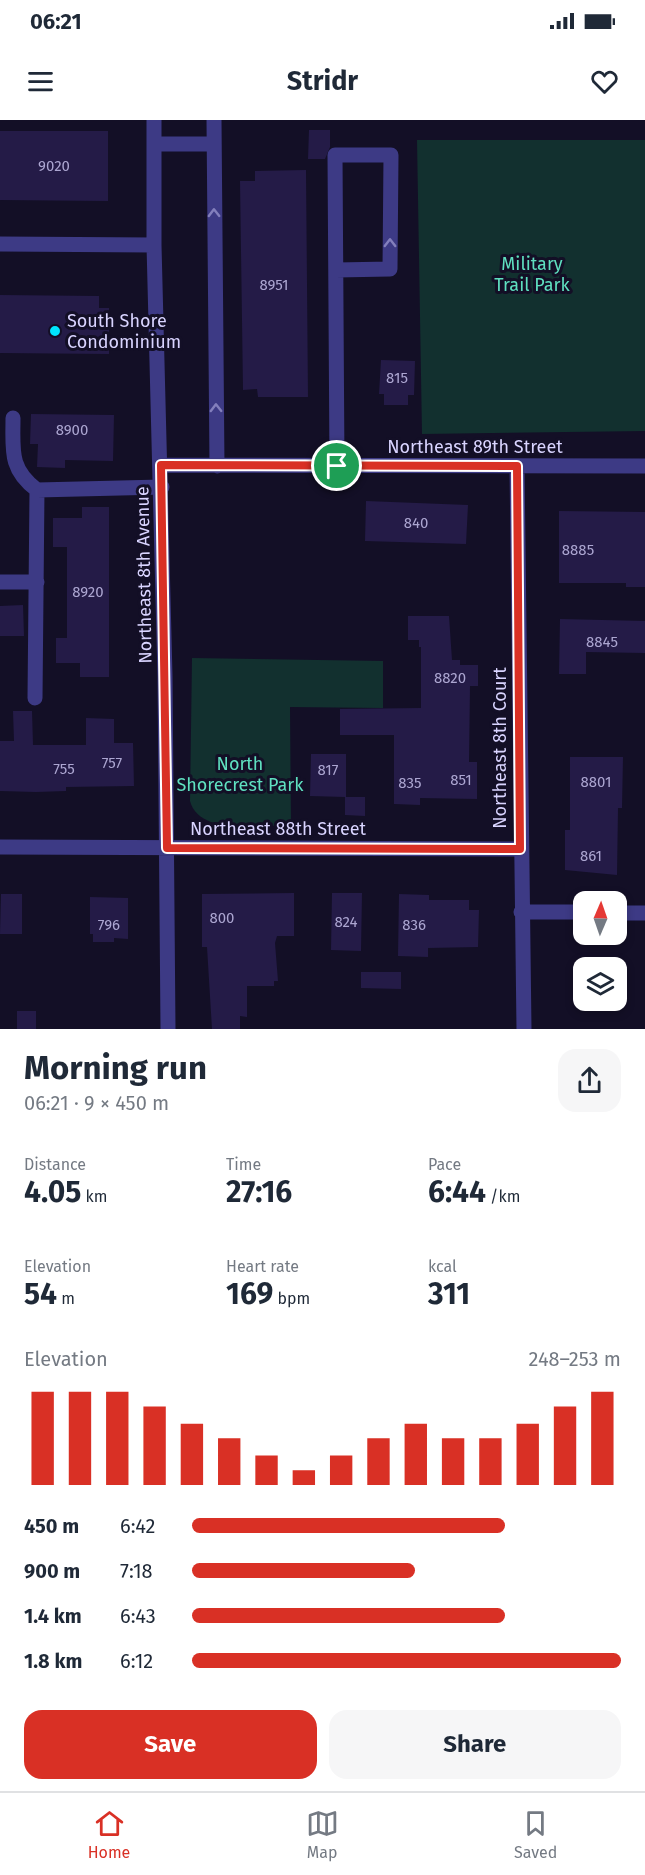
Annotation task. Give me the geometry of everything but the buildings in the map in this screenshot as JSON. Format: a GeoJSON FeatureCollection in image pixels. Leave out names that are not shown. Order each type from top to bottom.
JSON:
{"type":"FeatureCollection","features":[{"type":"Feature","properties":{"kind":"street","name":"Northeast 8th Avenue"},"geometry":{"type":"LineString","coordinates":[[153,120],[154,245],[162,487],[168,1029]]}},
{"type":"Feature","properties":{"kind":"street"},"geometry":{"type":"LineString","coordinates":[[214,120],[217,466]]}},
{"type":"Feature","properties":{"kind":"street"},"geometry":{"type":"LineString","coordinates":[[154,144],[214,144]]}},
{"type":"Feature","properties":{"kind":"street"},"geometry":{"type":"LineString","coordinates":[[336,270],[390,269],[391,154],[335,155],[337,466]]}},
{"type":"Feature","properties":{"kind":"street"},"geometry":{"type":"LineString","coordinates":[[0,244],[154,245]]}},
{"type":"Feature","properties":{"kind":"street"},"geometry":{"type":"LineString","coordinates":[[13,418],[16,468],[23,479],[37,490],[162,487]]}},
{"type":"Feature","properties":{"kind":"street","name":"Northeast 89th Street"},"geometry":{"type":"LineString","coordinates":[[161,465],[645,466]]}},
{"type":"Feature","properties":{"kind":"street","name":"Northeast 8th Court"},"geometry":{"type":"LineString","coordinates":[[517,466],[524,1029]]}},
{"type":"Feature","properties":{"kind":"street"},"geometry":{"type":"LineString","coordinates":[[35,698],[37,490]]}},
{"type":"Feature","properties":{"kind":"street"},"geometry":{"type":"LineString","coordinates":[[0,582],[37,582]]}},
{"type":"Feature","properties":{"kind":"street","name":"Northeast 88th Street"},"geometry":{"type":"LineString","coordinates":[[0,847],[520,849]]}},
{"type":"Feature","properties":{"kind":"street"},"geometry":{"type":"LineString","coordinates":[[522,912],[573,912]]}},
{"type":"Feature","properties":{"kind":"street"},"geometry":{"type":"LineString","coordinates":[[627,913],[645,913]]}},
{"type":"Feature","properties":{"kind":"green space","name":"Military Trail Park"},"geometry":{"type":"Polygon","coordinates":[[[417,140],[645,140],[645,431],[422,434],[417,140]]]}},
{"type":"Feature","properties":{"kind":"green space","name":"North Shorecrest Park"},"geometry":{"type":"Polygon","coordinates":[[[192,658],[383,661],[383,708],[290,707],[291,825],[249,827],[218,824],[206,820],[196,812],[190,801],[192,658]]]}},
{"type":"Feature","properties":{"kind":"place","name":"South Shore Condominium"},"geometry":{"type":"Point","coordinates":[55,331]}},
{"type":"Feature","properties":{"kind":"route"},"geometry":{"type":"LineString","coordinates":[[161,465],[337,466],[517,466],[520,849],[167,848],[161,465]]}}]}
